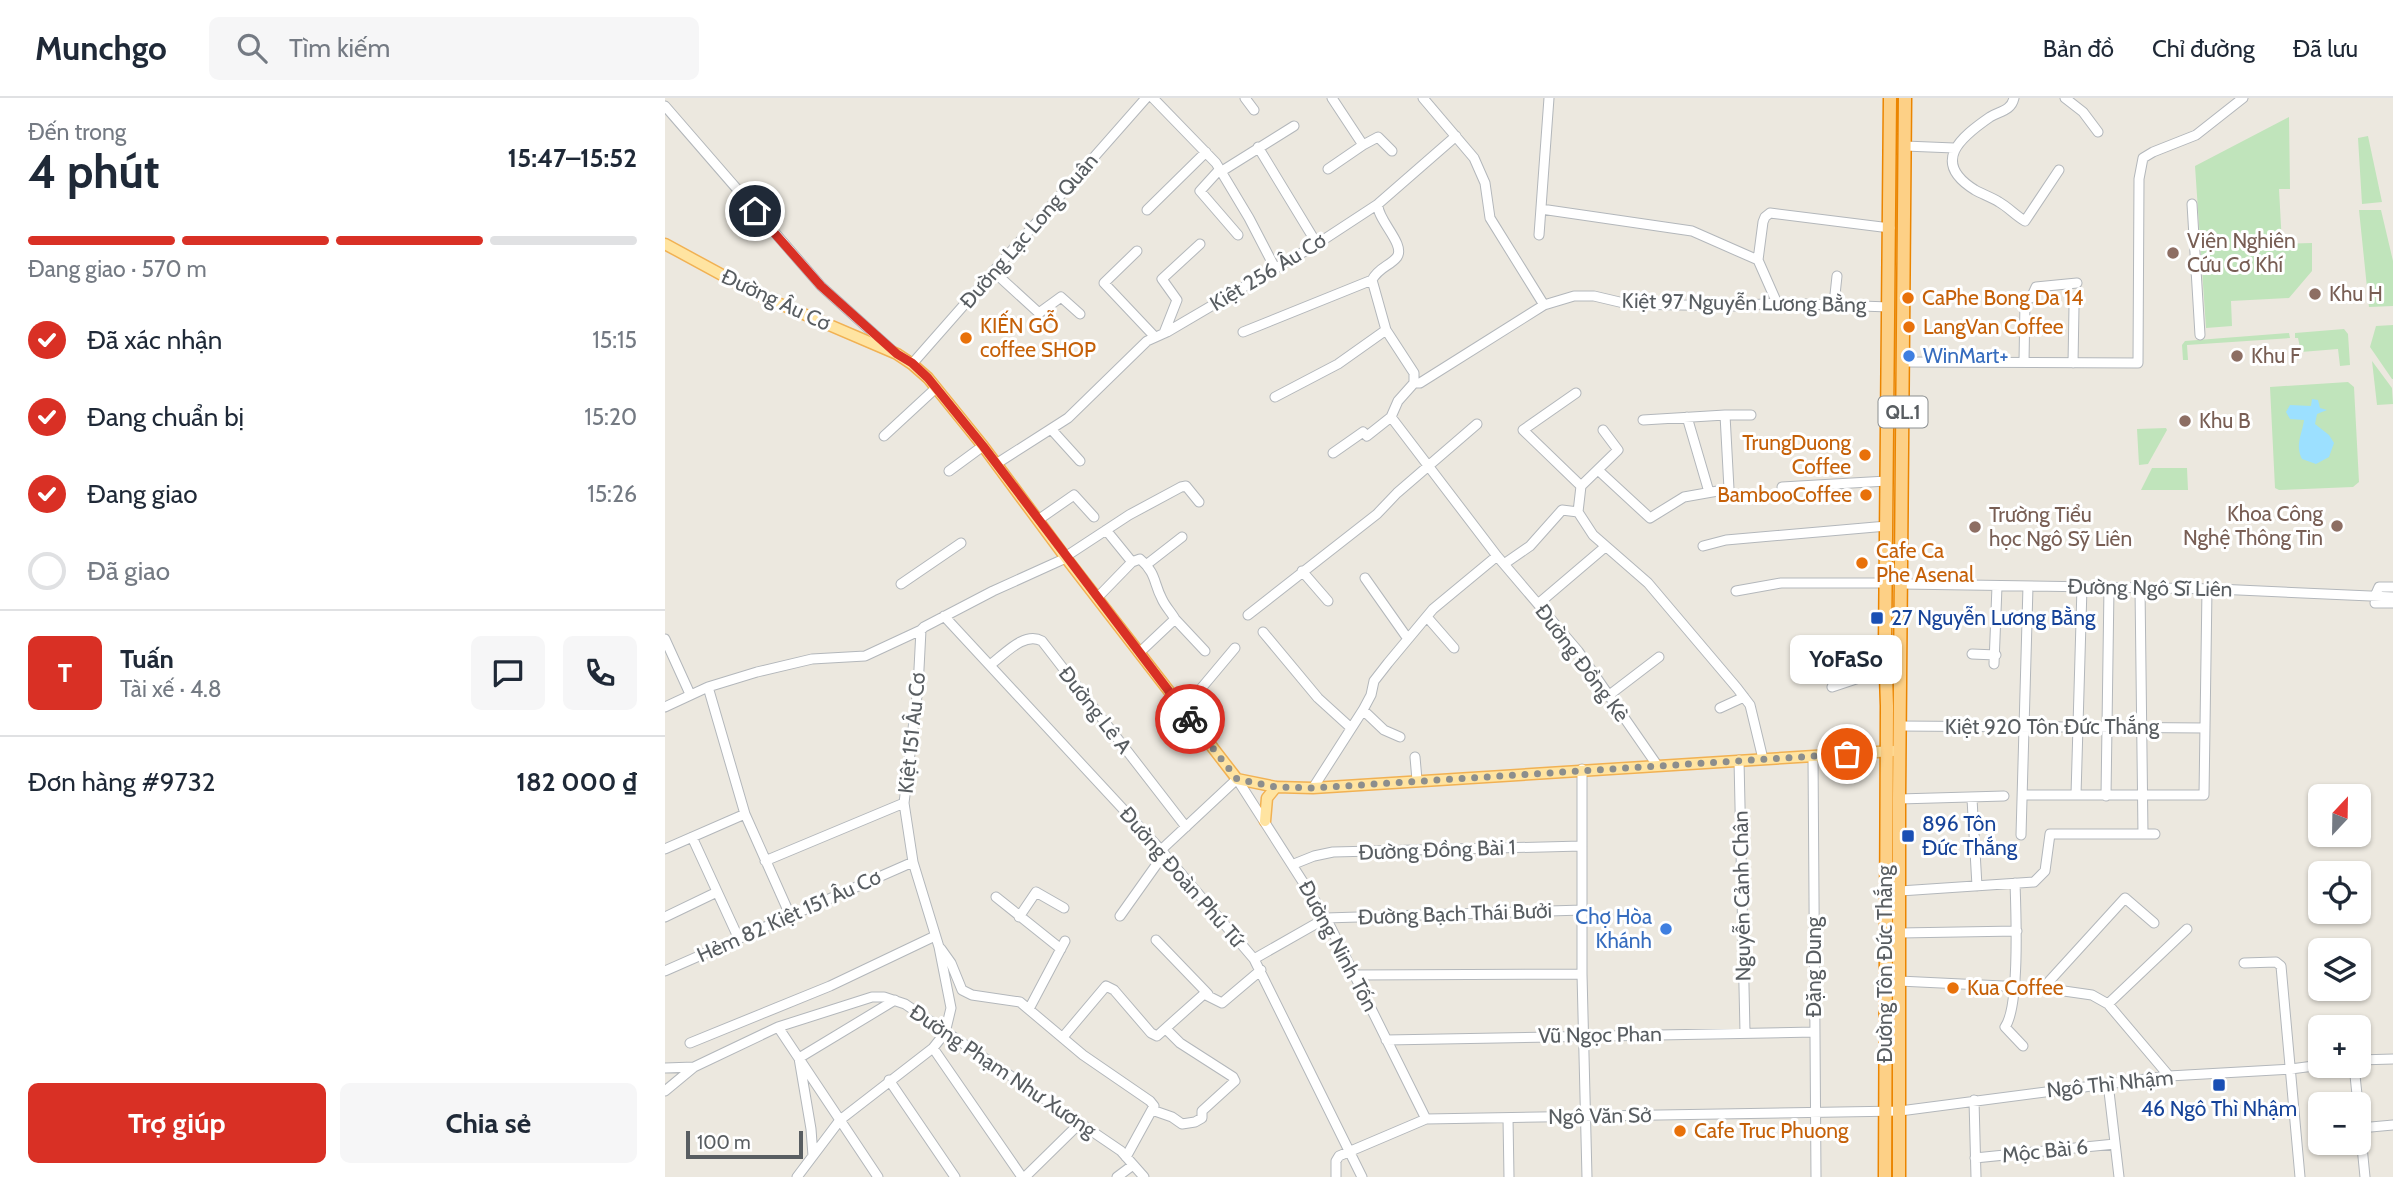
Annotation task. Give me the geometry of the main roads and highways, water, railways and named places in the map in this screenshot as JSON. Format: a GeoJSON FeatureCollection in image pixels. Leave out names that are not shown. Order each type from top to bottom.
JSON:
{"type":"FeatureCollection","features":[{"type":"Feature","properties":{"kind":"highway","name":"QL.1"},"geometry":{"type":"LineString","coordinates":[[1890,98],[1885,676],[1893,751]]}},
{"type":"Feature","properties":{"kind":"highway","name":"QL.1"},"geometry":{"type":"LineString","coordinates":[[1893,751],[1900,726],[1905,98]]}},
{"type":"Feature","properties":{"kind":"highway"},"geometry":{"type":"LineString","coordinates":[[1887,496],[1902,496]]}},
{"type":"Feature","properties":{"kind":"highway","name":"Đường Tôn Đức Thắng"},"geometry":{"type":"LineString","coordinates":[[1893,751],[1899,799],[1899,1177]]}},
{"type":"Feature","properties":{"kind":"highway","name":"Đường Tôn Đức Thắng"},"geometry":{"type":"LineString","coordinates":[[1885,1177],[1893,751]]}},
{"type":"Feature","properties":{"kind":"main road","name":"Đường Âu Cơ"},"geometry":{"type":"LineString","coordinates":[[666,247],[759,295],[897,354],[912,363],[983,446],[1065,557],[1237,779],[1276,787]]}},
{"type":"Feature","properties":{"kind":"main road"},"geometry":{"type":"LineString","coordinates":[[1265,821],[1267,798],[1276,787],[1313,788],[1893,751]]}},
{"type":"Feature","properties":{"kind":"water"},"geometry":{"type":"Polygon","coordinates":[[[2312,399],[2318,400],[2320,408],[2327,410],[2317,414],[2315,424],[2329,435],[2334,443],[2329,457],[2316,464],[2302,459],[2300,454],[2299,444],[2304,420],[2290,419],[2286,412],[2290,405],[2311,406],[2312,399]]]}},
{"type":"Feature","properties":{"kind":"place","name":"Viện Nghiên Cứu Cơ Khí"},"geometry":{"type":"Point","coordinates":[2173,253]}},
{"type":"Feature","properties":{"kind":"place","name":"Khu H"},"geometry":{"type":"Point","coordinates":[2315,294]}},
{"type":"Feature","properties":{"kind":"place","name":"CaPhe Bong Da 14"},"geometry":{"type":"Point","coordinates":[1908,298]}},
{"type":"Feature","properties":{"kind":"place","name":"LangVan Coffee"},"geometry":{"type":"Point","coordinates":[1909,327]}},
{"type":"Feature","properties":{"kind":"place","name":"KIẾN GỖ coffee SHOP"},"geometry":{"type":"Point","coordinates":[966,338]}},
{"type":"Feature","properties":{"kind":"place","name":"WinMart+"},"geometry":{"type":"Point","coordinates":[1909,356]}},
{"type":"Feature","properties":{"kind":"place","name":"Khu F"},"geometry":{"type":"Point","coordinates":[2237,356]}},
{"type":"Feature","properties":{"kind":"place","name":"Khu B"},"geometry":{"type":"Point","coordinates":[2185,421]}},
{"type":"Feature","properties":{"kind":"place","name":"TrungDuong Coffee"},"geometry":{"type":"Point","coordinates":[1865,455]}},
{"type":"Feature","properties":{"kind":"place","name":"BambooCoffee"},"geometry":{"type":"Point","coordinates":[1866,495]}},
{"type":"Feature","properties":{"kind":"place","name":"Khoa Công Nghệ Thông Tin"},"geometry":{"type":"Point","coordinates":[2337,526]}},
{"type":"Feature","properties":{"kind":"place","name":"Trường Tiểu học Ngô Sỹ Liên"},"geometry":{"type":"Point","coordinates":[1975,527]}},
{"type":"Feature","properties":{"kind":"place","name":"Cafe Ca Phe Asenal"},"geometry":{"type":"Point","coordinates":[1862,563]}},
{"type":"Feature","properties":{"kind":"place","name":"27 Nguyễn Lương Bằng"},"geometry":{"type":"Point","coordinates":[1877,618]}},
{"type":"Feature","properties":{"kind":"place","name":"YoFaSo"},"geometry":{"type":"Point","coordinates":[1847,754]}},
{"type":"Feature","properties":{"kind":"place","name":"896 Tôn Đức Thắng"},"geometry":{"type":"Point","coordinates":[1908,836]}},
{"type":"Feature","properties":{"kind":"place","name":"Chợ Hòa Khánh"},"geometry":{"type":"Point","coordinates":[1666,929]}},
{"type":"Feature","properties":{"kind":"place","name":"Kua Coffee"},"geometry":{"type":"Point","coordinates":[1953,988]}},
{"type":"Feature","properties":{"kind":"place","name":"46 Ngô Thì Nhậm"},"geometry":{"type":"Point","coordinates":[2219,1085]}},
{"type":"Feature","properties":{"kind":"place","name":"Cafe Truc Phuong"},"geometry":{"type":"Point","coordinates":[1680,1131]}}]}
